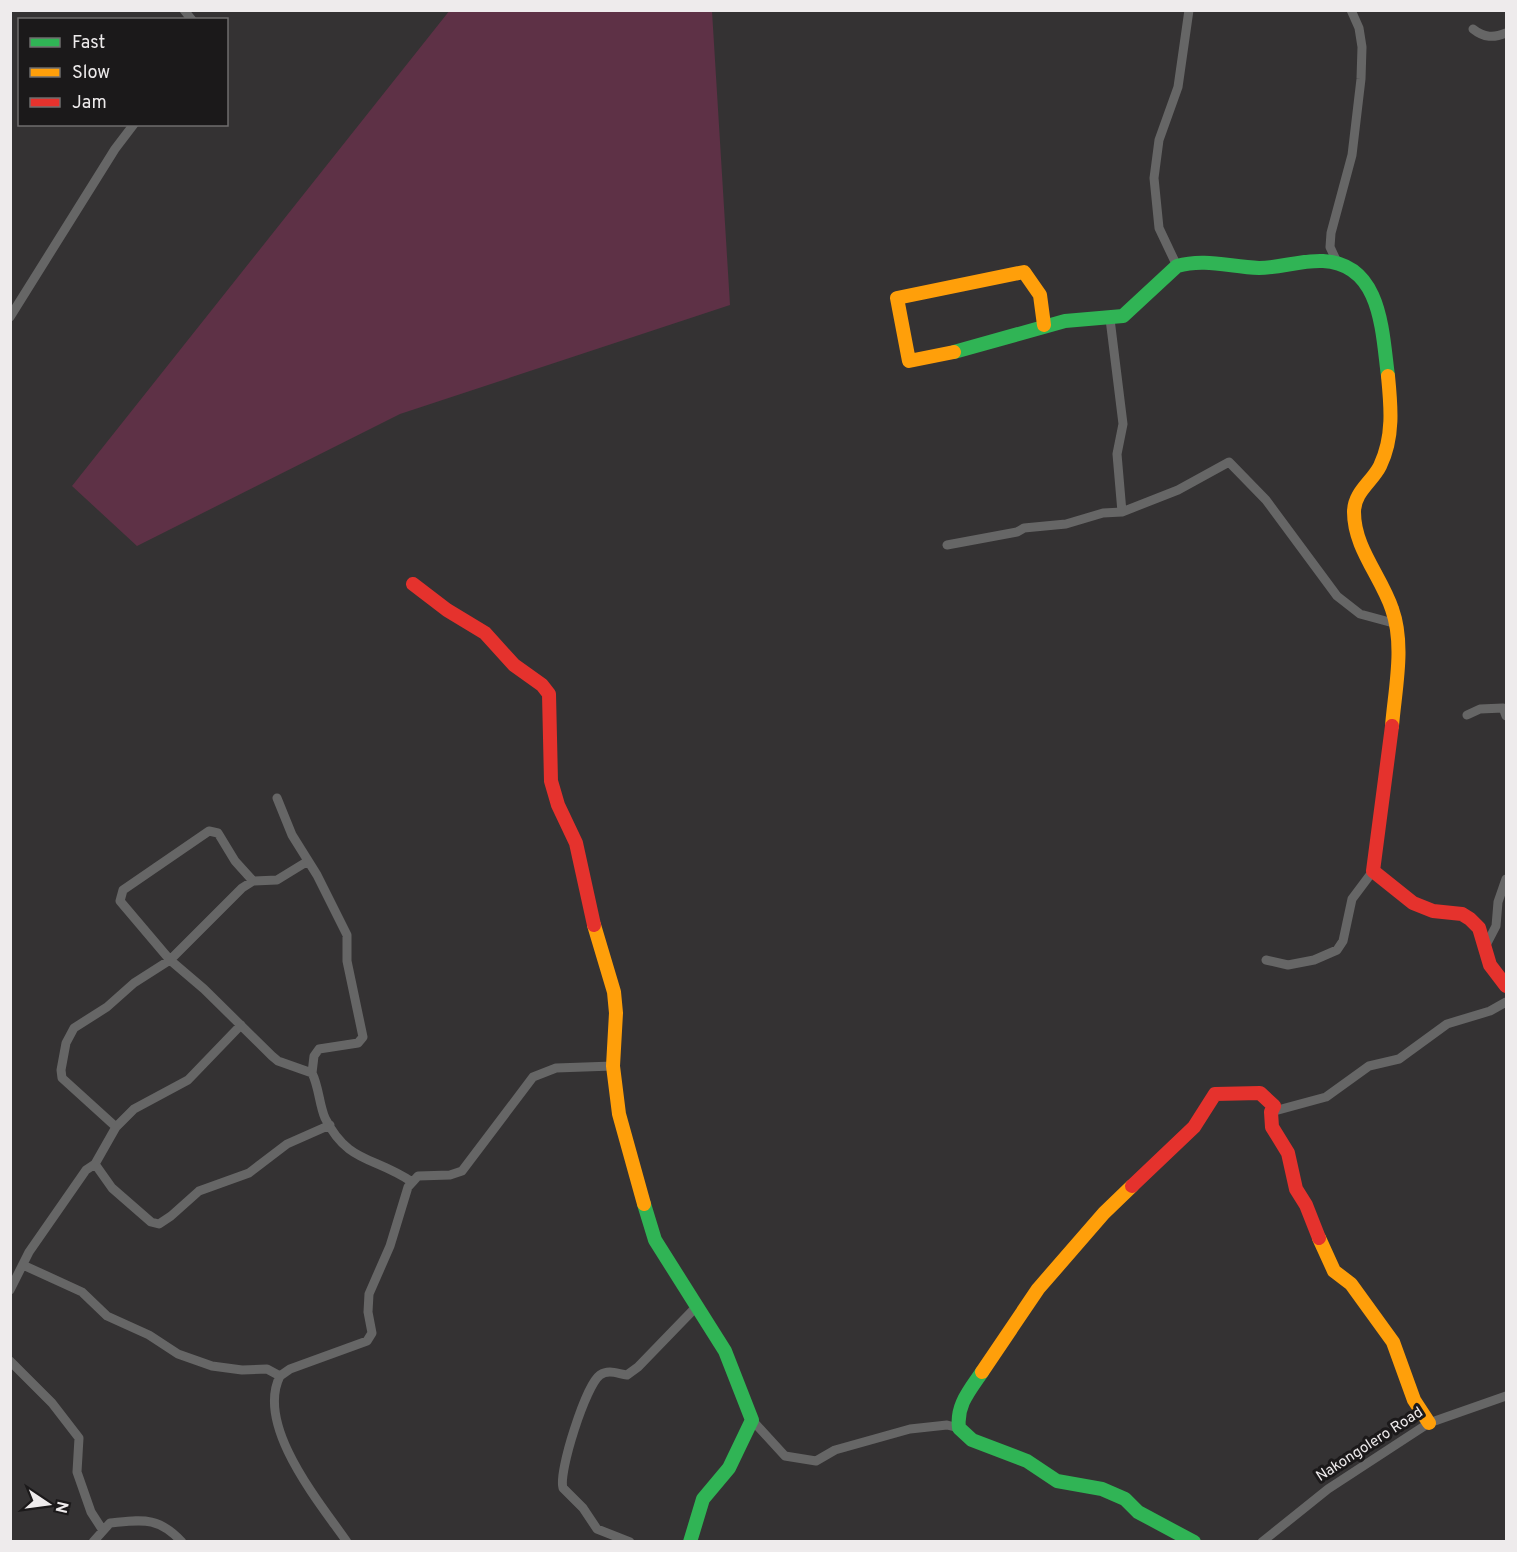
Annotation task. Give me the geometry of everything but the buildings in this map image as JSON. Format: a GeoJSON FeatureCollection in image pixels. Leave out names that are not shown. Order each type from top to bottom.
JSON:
{"type":"FeatureCollection","features":[{"type":"Feature","properties":{"kind":"street"},"geometry":{"type":"LineString","coordinates":[[1178,266],[1159,228],[1154,178],[1159,140],[1178,87],[1189,10]]}},
{"type":"Feature","properties":{"kind":"street"},"geometry":{"type":"LineString","coordinates":[[1266,960],[1288,965],[1314,960],[1337,950],[1343,941],[1352,899],[1373,871],[1392,738],[1396,624],[1354,525],[1354,503],[1357,494],[1381,466],[1391,426],[1389,393],[1376,301],[1371,288],[1338,264],[1330,247],[1331,232],[1352,155],[1361,79],[1362,47],[1359,28],[1351,10]]}},
{"type":"Feature","properties":{"kind":"street"},"geometry":{"type":"LineString","coordinates":[[1473,29],[1480,35],[1491,37],[1506,33]]}},
{"type":"Feature","properties":{"kind":"street"},"geometry":{"type":"LineString","coordinates":[[10,317],[115,149],[132,126]]}},
{"type":"Feature","properties":{"kind":"street"},"geometry":{"type":"LineString","coordinates":[[1044,325],[1040,295],[1032,288],[1024,272],[897,298],[909,361],[953,352],[1044,325],[1065,321],[1110,319],[1130,312],[1178,266],[1200,260],[1254,269],[1311,262],[1338,264]]}},
{"type":"Feature","properties":{"kind":"street"},"geometry":{"type":"LineString","coordinates":[[1110,319],[1123,423],[1117,454],[1122,512]]}},
{"type":"Feature","properties":{"kind":"street"},"geometry":{"type":"LineString","coordinates":[[947,545],[1017,532],[1024,528],[1066,524],[1103,513],[1122,512],[1178,490],[1229,462],[1266,500],[1337,596],[1360,614],[1396,624]]}},
{"type":"Feature","properties":{"kind":"street"},"geometry":{"type":"LineString","coordinates":[[413,584],[447,610],[484,633],[514,665],[542,685],[549,694],[552,781],[558,805],[576,843],[599,946],[614,992],[616,1013],[613,1066],[620,1114],[655,1240],[725,1351],[752,1420],[785,1456],[816,1461],[835,1450],[910,1429],[947,1425],[959,1428],[972,1440],[1027,1461],[1057,1481],[1102,1488],[1125,1499],[1138,1512],[1194,1542]]}},
{"type":"Feature","properties":{"kind":"street"},"geometry":{"type":"LineString","coordinates":[[1467,715],[1494,707],[1503,708],[1506,716]]}},
{"type":"Feature","properties":{"kind":"street"},"geometry":{"type":"LineString","coordinates":[[277,798],[292,835],[347,935],[348,961],[363,1036],[358,1043],[319,1050],[314,1056],[312,1073],[324,1116],[339,1143],[354,1155],[393,1169],[412,1182]]}},
{"type":"Feature","properties":{"kind":"street"},"geometry":{"type":"LineString","coordinates":[[253,881],[235,861],[218,833],[209,831],[123,890],[120,901],[170,960],[278,1061],[312,1073]]}},
{"type":"Feature","properties":{"kind":"street"},"geometry":{"type":"LineString","coordinates":[[116,1128],[62,1078],[61,1070],[66,1043],[74,1028],[107,1007],[134,983],[170,960],[213,916],[253,881],[277,880],[308,861]]}},
{"type":"Feature","properties":{"kind":"street"},"geometry":{"type":"LineString","coordinates":[[1373,871],[1413,903],[1433,911],[1462,914],[1470,918],[1479,928],[1490,965],[1506,986]]}},
{"type":"Feature","properties":{"kind":"street"},"geometry":{"type":"LineString","coordinates":[[1484,950],[1496,926],[1498,902],[1506,879]]}},
{"type":"Feature","properties":{"kind":"street"},"geometry":{"type":"LineString","coordinates":[[1271,1112],[1326,1097],[1369,1066],[1399,1059],[1447,1024],[1490,1011],[1506,1002]]}},
{"type":"Feature","properties":{"kind":"street"},"geometry":{"type":"LineString","coordinates":[[10,1290],[45,1227],[86,1170],[95,1164],[116,1128],[134,1109],[188,1080],[241,1025]]}},
{"type":"Feature","properties":{"kind":"street"},"geometry":{"type":"LineString","coordinates":[[347,1542],[292,1462],[275,1414],[276,1383],[280,1376],[291,1369],[367,1341],[372,1334],[368,1312],[369,1294],[390,1246],[408,1187],[418,1176],[450,1175],[462,1171],[533,1077],[556,1068],[613,1066]]}},
{"type":"Feature","properties":{"kind":"street"},"geometry":{"type":"LineString","coordinates":[[959,1428],[958,1413],[962,1402],[1038,1289],[1104,1213],[1194,1128],[1206,1113],[1215,1094],[1260,1093],[1274,1106],[1271,1112],[1272,1127],[1288,1153],[1296,1189],[1306,1205],[1328,1262],[1334,1271],[1352,1284],[1393,1342],[1401,1358],[1414,1400],[1429,1423]]}},
{"type":"Feature","properties":{"kind":"street"},"geometry":{"type":"LineString","coordinates":[[95,1164],[112,1188],[151,1222],[159,1224],[199,1191],[215,1183],[249,1173],[287,1144],[330,1125]]}},
{"type":"Feature","properties":{"kind":"street"},"geometry":{"type":"LineString","coordinates":[[23,1265],[82,1292],[107,1316],[149,1335],[178,1354],[212,1366],[242,1370],[267,1369],[280,1376]]}},
{"type":"Feature","properties":{"kind":"street"},"geometry":{"type":"LineString","coordinates":[[630,1542],[604,1534],[597,1529],[583,1508],[563,1488],[562,1472],[582,1403],[591,1384],[602,1374],[612,1371],[627,1375],[638,1367],[698,1305]]}},
{"type":"Feature","properties":{"kind":"street"},"geometry":{"type":"LineString","coordinates":[[10,1361],[52,1403],[80,1438],[76,1472],[91,1512],[102,1528]]}},
{"type":"Feature","properties":{"kind":"street","name":"Nakongolero Road"},"geometry":{"type":"LineString","coordinates":[[1262,1542],[1328,1489],[1429,1423],[1506,1396]]}},
{"type":"Feature","properties":{"kind":"street"},"geometry":{"type":"LineString","coordinates":[[690,1542],[703,1499],[729,1468],[752,1420]]}},
{"type":"Feature","properties":{"kind":"street"},"geometry":{"type":"LineString","coordinates":[[93,1542],[102,1528],[110,1523],[156,1522],[172,1531],[182,1542]]}},
{"type":"Feature","properties":{"kind":"shaded area"},"geometry":{"type":"Polygon","coordinates":[[[450,10],[712,11],[730,305],[400,414],[137,546],[72,486],[450,10]]]}},
{"type":"Feature","properties":{"kind":"traffic: fast"},"geometry":{"type":"LineString","coordinates":[[954,352],[1065,321],[1123,316],[1177,266],[1208,263],[1259,268],[1323,261],[1342,265],[1357,274],[1368,287],[1380,321],[1388,376]]}},
{"type":"Feature","properties":{"kind":"traffic: fast"},"geometry":{"type":"LineString","coordinates":[[644,1204],[655,1240],[725,1351],[752,1420],[729,1468],[703,1499],[690,1542]]}},
{"type":"Feature","properties":{"kind":"traffic: fast"},"geometry":{"type":"LineString","coordinates":[[982,1372],[965,1398],[960,1412],[959,1428],[972,1440],[1027,1461],[1057,1481],[1102,1489],[1125,1499],[1138,1512],[1194,1542]]}},
{"type":"Feature","properties":{"kind":"traffic: slow"},"geometry":{"type":"LineString","coordinates":[[954,352],[909,361],[897,298],[1024,272],[1040,295],[1044,325]]}},
{"type":"Feature","properties":{"kind":"traffic: slow"},"geometry":{"type":"LineString","coordinates":[[1388,376],[1390,410],[1388,444],[1377,472],[1360,493],[1354,512],[1358,538],[1387,597],[1396,623],[1399,652],[1392,726]]}},
{"type":"Feature","properties":{"kind":"traffic: slow"},"geometry":{"type":"LineString","coordinates":[[594,925],[614,992],[616,1013],[613,1066],[619,1114],[644,1204]]}},
{"type":"Feature","properties":{"kind":"traffic: slow"},"geometry":{"type":"LineString","coordinates":[[982,1372],[1038,1289],[1104,1213],[1132,1186]]}},
{"type":"Feature","properties":{"kind":"traffic: slow"},"geometry":{"type":"LineString","coordinates":[[1319,1238],[1334,1271],[1351,1284],[1393,1342],[1414,1400],[1429,1423]]}},
{"type":"Feature","properties":{"kind":"traffic: jam"},"geometry":{"type":"LineString","coordinates":[[413,584],[447,610],[485,633],[514,665],[542,685],[549,694],[551,781],[558,805],[576,843],[594,925]]}},
{"type":"Feature","properties":{"kind":"traffic: jam"},"geometry":{"type":"LineString","coordinates":[[1392,726],[1373,871],[1413,903],[1433,911],[1462,914],[1470,919],[1479,928],[1490,965],[1506,986]]}},
{"type":"Feature","properties":{"kind":"traffic: jam"},"geometry":{"type":"LineString","coordinates":[[1132,1186],[1194,1127],[1215,1094],[1260,1093],[1274,1106],[1271,1112],[1272,1127],[1288,1153],[1296,1189],[1306,1205],[1319,1238]]}}]}
